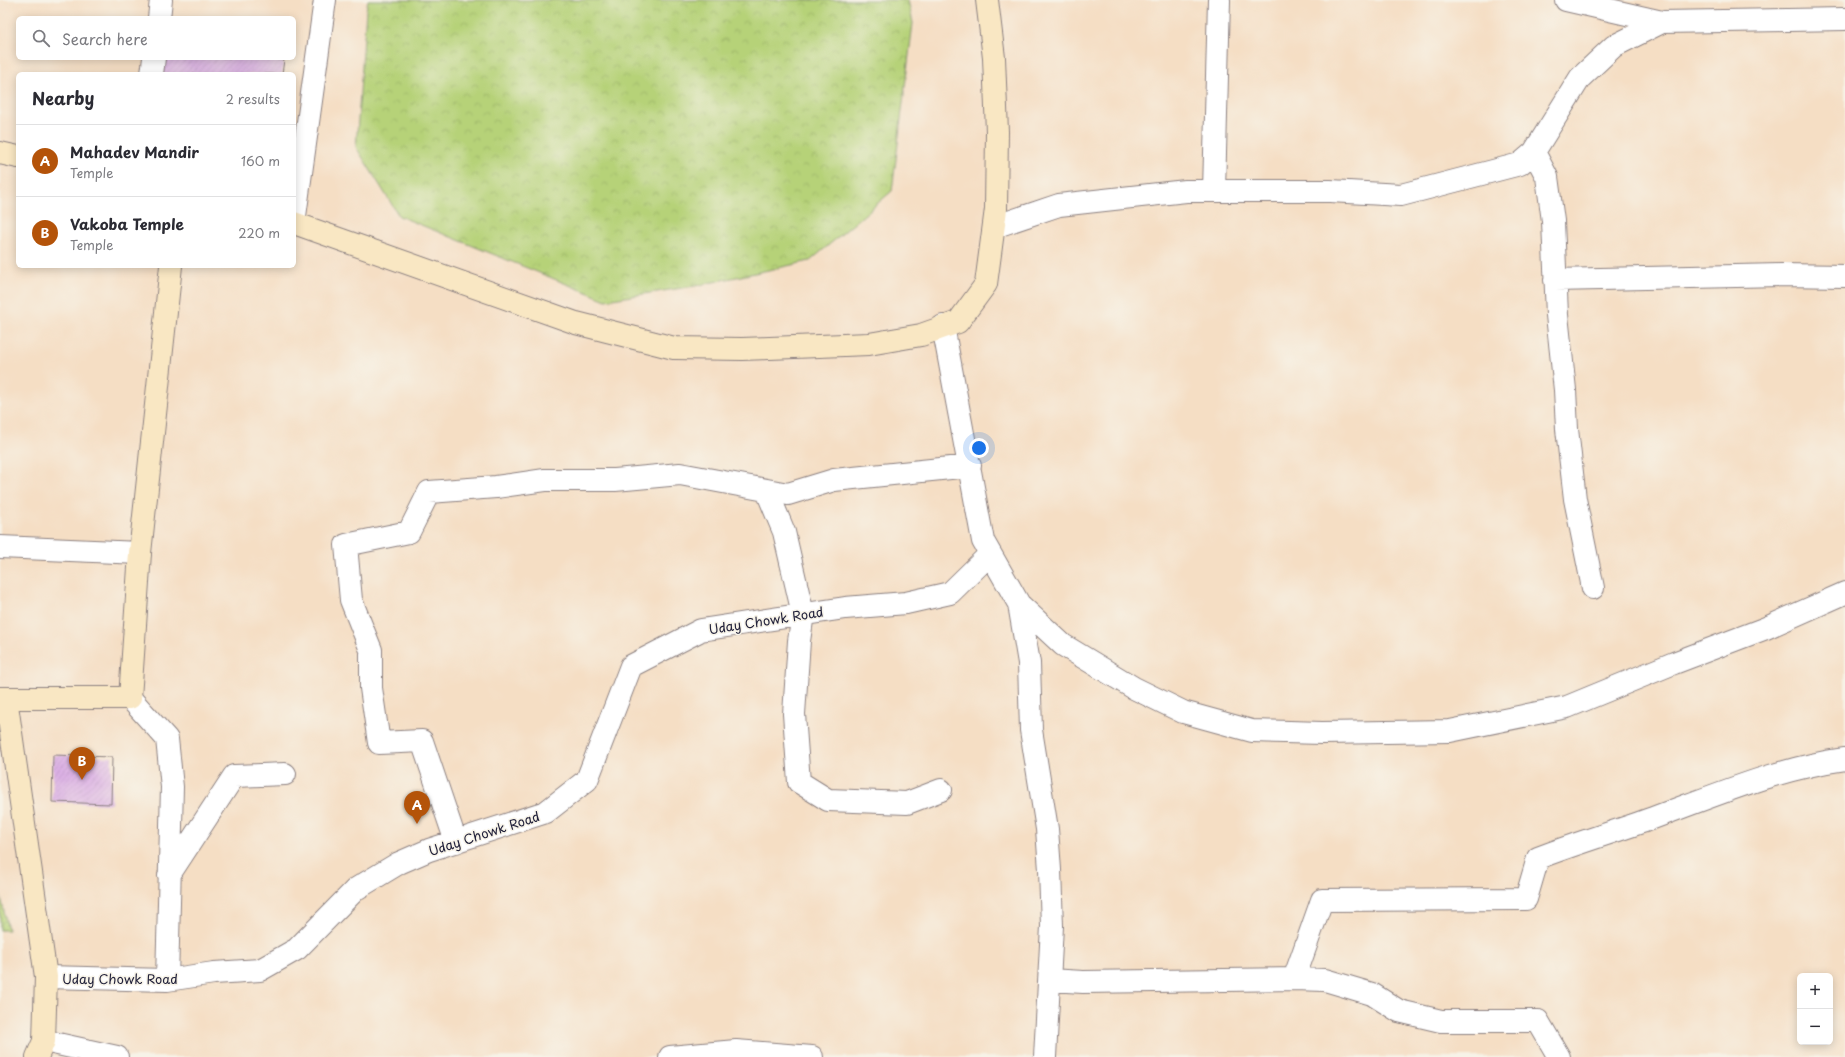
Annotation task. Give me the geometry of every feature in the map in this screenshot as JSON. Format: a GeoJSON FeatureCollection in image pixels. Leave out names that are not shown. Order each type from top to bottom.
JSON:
{"type":"FeatureCollection","features":[{"type":"Feature","properties":{"kind":"street"},"geometry":{"type":"LineString","coordinates":[[159,16],[161,0]]}},
{"type":"Feature","properties":{"kind":"street"},"geometry":{"type":"LineString","coordinates":[[296,209],[325,0]]}},
{"type":"Feature","properties":{"kind":"street"},"geometry":{"type":"LineString","coordinates":[[296,224],[576,323],[674,348],[742,349],[869,344],[921,335],[958,322],[986,284],[994,227],[997,132],[994,58],[987,0]]}},
{"type":"Feature","properties":{"kind":"street"},"geometry":{"type":"LineString","coordinates":[[1214,191],[1219,0]]}},
{"type":"Feature","properties":{"kind":"street"},"geometry":{"type":"LineString","coordinates":[[1566,0],[1662,22],[1845,19]]}},
{"type":"Feature","properties":{"kind":"street"},"geometry":{"type":"LineString","coordinates":[[994,227],[1059,205],[1186,191],[1330,191],[1401,195],[1520,164],[1534,152],[1580,78],[1614,46],[1662,22]]}},
{"type":"Feature","properties":{"kind":"street"},"geometry":{"type":"LineString","coordinates":[[152,72],[154,60]]}},
{"type":"Feature","properties":{"kind":"street"},"geometry":{"type":"LineString","coordinates":[[1534,152],[1548,177],[1557,315],[1566,390],[1567,429],[1575,499],[1593,588]]}},
{"type":"Feature","properties":{"kind":"street"},"geometry":{"type":"LineString","coordinates":[[0,153],[16,157]]}},
{"type":"Feature","properties":{"kind":"street"},"geometry":{"type":"LineString","coordinates":[[167,980],[172,786],[167,738],[130,698],[140,553],[171,268]]}},
{"type":"Feature","properties":{"kind":"street"},"geometry":{"type":"LineString","coordinates":[[1555,280],[1781,275],[1845,276]]}},
{"type":"Feature","properties":{"kind":"street"},"geometry":{"type":"LineString","coordinates":[[943,326],[983,541],[1019,604],[1063,645],[1134,688],[1183,712],[1252,731],[1330,733],[1450,731],[1567,707],[1674,663],[1766,628],[1845,593]]}},
{"type":"Feature","properties":{"kind":"street"},"geometry":{"type":"LineString","coordinates":[[456,842],[422,741],[379,743],[371,688],[371,650],[351,600],[346,544],[409,532],[429,492],[496,487],[544,480],[615,480],[680,474],[788,494],[834,480],[970,466]]}},
{"type":"Feature","properties":{"kind":"street"},"geometry":{"type":"LineString","coordinates":[[767,491],[784,532],[803,614],[799,641],[794,714],[799,782],[828,800],[907,803],[941,790]]}},
{"type":"Feature","properties":{"kind":"street"},"geometry":{"type":"LineString","coordinates":[[0,547],[140,553]]}},
{"type":"Feature","properties":{"kind":"street","name":"Uday Chowk Road"},"geometry":{"type":"LineString","coordinates":[[46,977],[167,980],[214,973],[260,970],[297,949],[356,889],[399,863],[429,850],[546,812],[587,780],[631,666],[701,630],[845,608],[906,603],[950,593],[990,554]]}},
{"type":"Feature","properties":{"kind":"street"},"geometry":{"type":"LineString","coordinates":[[1019,604],[1029,663],[1031,730],[1048,836],[1052,926],[1045,1057]]}},
{"type":"Feature","properties":{"kind":"street"},"geometry":{"type":"LineString","coordinates":[[117,1057],[41,1049],[46,977],[3,698],[130,698]]}},
{"type":"Feature","properties":{"kind":"street"},"geometry":{"type":"LineString","coordinates":[[1294,979],[1322,900],[1526,899],[1538,858],[1580,842],[1638,824],[1752,782],[1820,762],[1845,759]]}},
{"type":"Feature","properties":{"kind":"street"},"geometry":{"type":"LineString","coordinates":[[169,875],[234,776],[285,774]]}},
{"type":"Feature","properties":{"kind":"street"},"geometry":{"type":"LineString","coordinates":[[1050,980],[1135,982],[1294,979],[1325,980],[1372,994],[1399,1011],[1441,1021],[1538,1021],[1559,1057]]}},
{"type":"Feature","properties":{"kind":"street"},"geometry":{"type":"LineString","coordinates":[[670,1057],[736,1051],[812,1057]]}},
{"type":"Feature","properties":{"kind":"green space"},"geometry":{"type":"Polygon","coordinates":[[[368,0],[908,0],[913,23],[892,191],[810,261],[695,286],[606,300],[399,216],[356,147],[368,0]]]}},
{"type":"Feature","properties":{"kind":"green space"},"geometry":{"type":"Polygon","coordinates":[[[0,892],[8,930],[0,930],[0,892]]]}},
{"type":"Feature","properties":{"kind":"building"},"geometry":{"type":"Polygon","coordinates":[[[160,60],[284,60],[282,72],[159,72],[160,60]]]}},
{"type":"Feature","properties":{"kind":"building"},"geometry":{"type":"Polygon","coordinates":[[[53,755],[112,757],[111,804],[52,802],[53,755]]]}},
{"type":"Feature","properties":{"kind":"place","name":"Vakoba Temple"},"geometry":{"type":"Point","coordinates":[82,780]}},
{"type":"Feature","properties":{"kind":"place","name":"Mahadev Mandir"},"geometry":{"type":"Point","coordinates":[417,824]}}]}
